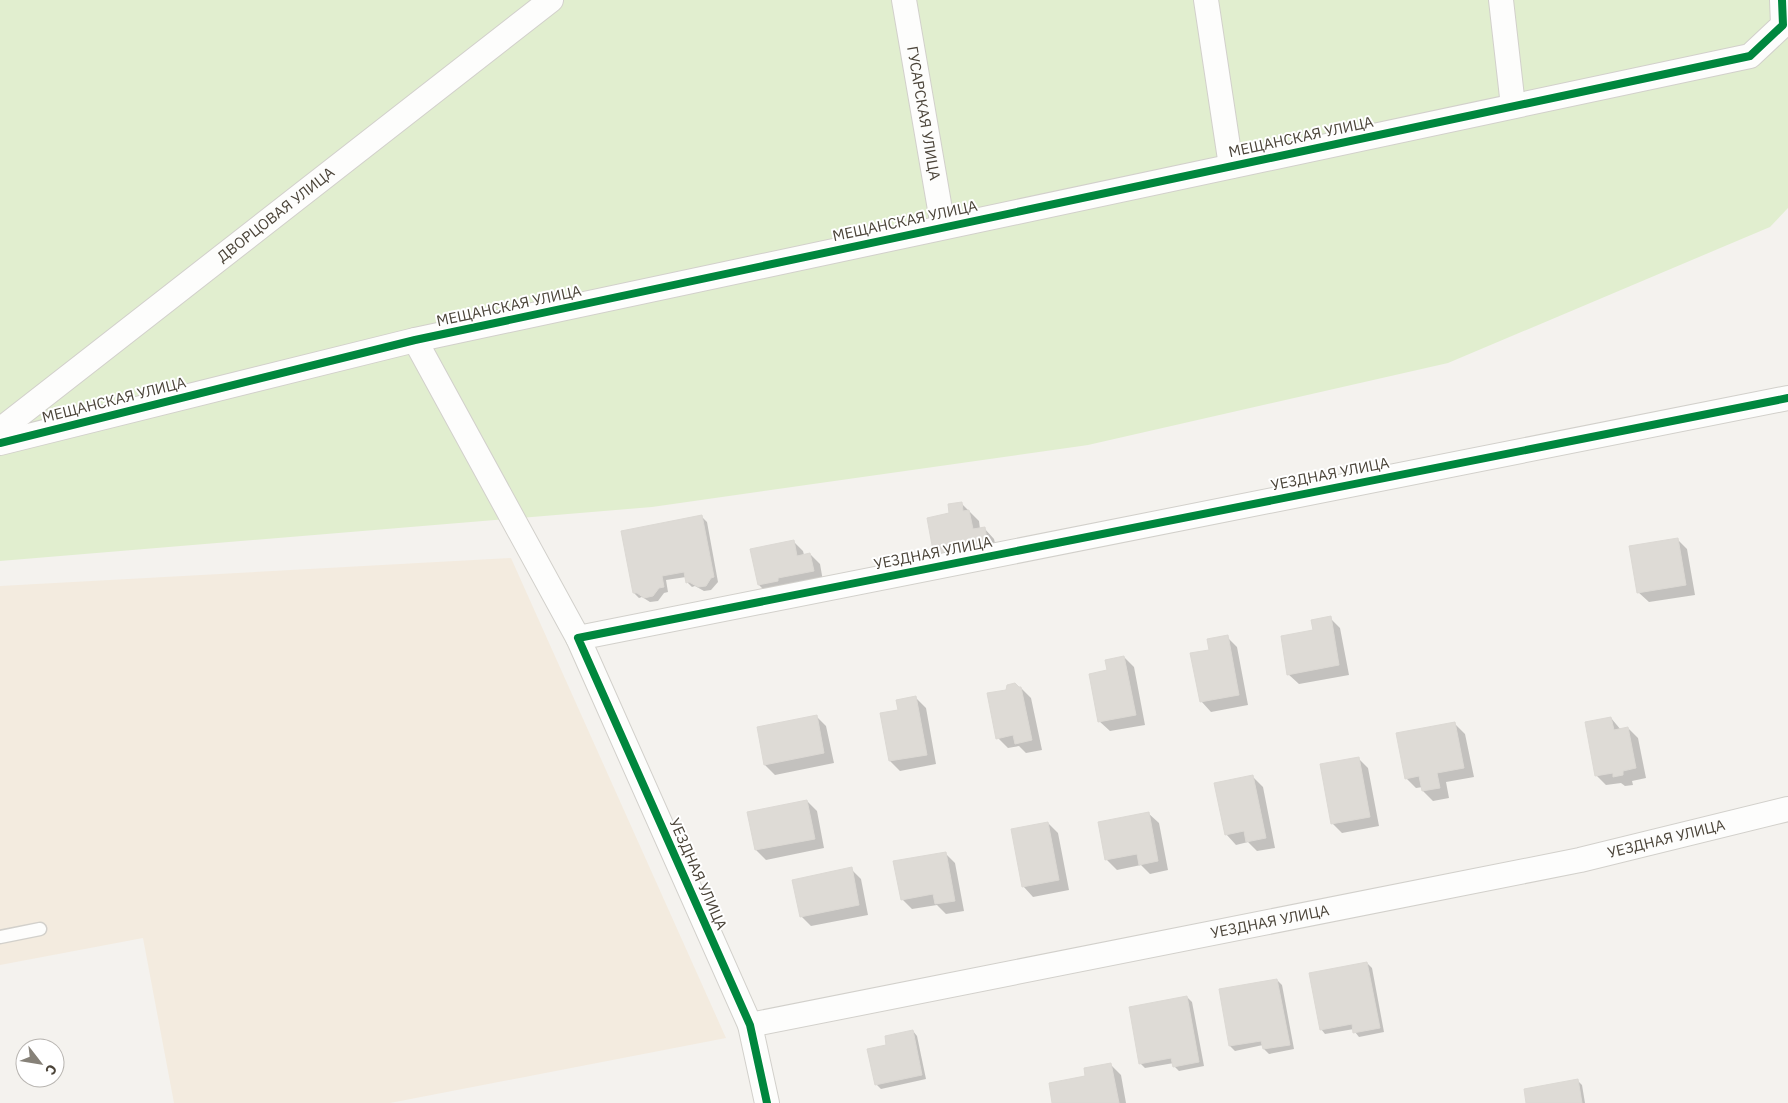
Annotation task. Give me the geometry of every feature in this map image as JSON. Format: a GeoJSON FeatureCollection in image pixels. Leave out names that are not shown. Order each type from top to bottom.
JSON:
{"type":"FeatureCollection","features":[{"type":"Feature","properties":{"kind":"street","name":"ДВОРЦОВАЯ УЛИЦА"},"geometry":{"type":"LineString","coordinates":[[0,430],[551,0]]}},
{"type":"Feature","properties":{"kind":"street","name":"ГУСАРСКАЯ УЛИЦА"},"geometry":{"type":"LineString","coordinates":[[904,0],[943,227]]}},
{"type":"Feature","properties":{"kind":"street"},"geometry":{"type":"LineString","coordinates":[[1206,0],[1231,166]]}},
{"type":"Feature","properties":{"kind":"street"},"geometry":{"type":"LineString","coordinates":[[1500,0],[1513,106]]}},
{"type":"Feature","properties":{"kind":"street","name":"МЕЩАНСКАЯ УЛИЦА"},"geometry":{"type":"LineString","coordinates":[[0,443],[415,340],[1750,56],[1783,24],[1782,0]]}},
{"type":"Feature","properties":{"kind":"street"},"geometry":{"type":"LineString","coordinates":[[415,340],[578,638]]}},
{"type":"Feature","properties":{"kind":"street","name":"УЕЗДНАЯ УЛИЦА"},"geometry":{"type":"LineString","coordinates":[[767,1103],[750,1025],[578,638],[1788,398]]}},
{"type":"Feature","properties":{"kind":"street","name":"УЕЗДНАЯ УЛИЦА"},"geometry":{"type":"LineString","coordinates":[[750,1025],[1580,860],[1788,809]]}},
{"type":"Feature","properties":{"kind":"lane"},"geometry":{"type":"LineString","coordinates":[[0,937],[40,929]]}},
{"type":"Feature","properties":{"kind":"shaded area"},"geometry":{"type":"Polygon","coordinates":[[[511,558],[726,1038],[390,1103],[174,1103],[143,938],[0,965],[0,586],[511,558]]]}},
{"type":"Feature","properties":{"kind":"green space"},"geometry":{"type":"Polygon","coordinates":[[[0,0],[1788,0],[1788,208],[1770,227],[1448,363],[1088,445],[652,507],[0,561],[0,0]]]}},
{"type":"Feature","properties":{"kind":"building"},"geometry":{"type":"Polygon","coordinates":[[[962,502],[963,511],[969,510],[973,529],[985,527],[988,546],[934,556],[927,518],[949,513],[948,504],[962,502]]]}},
{"type":"Feature","properties":{"kind":"building"},"geometry":{"type":"Polygon","coordinates":[[[702,515],[714,577],[711,578],[706,586],[698,587],[689,582],[686,583],[684,572],[662,576],[664,587],[659,588],[653,596],[644,598],[637,593],[633,593],[621,531],[702,515]]]}},
{"type":"Feature","properties":{"kind":"building"},"geometry":{"type":"Polygon","coordinates":[[[1678,538],[1686,585],[1637,593],[1629,546],[1678,538]]]}},
{"type":"Feature","properties":{"kind":"building"},"geometry":{"type":"Polygon","coordinates":[[[794,540],[797,556],[810,553],[814,571],[778,578],[778,581],[758,585],[750,549],[794,540]]]}},
{"type":"Feature","properties":{"kind":"building"},"geometry":{"type":"Polygon","coordinates":[[[1331,616],[1339,665],[1287,675],[1281,636],[1313,630],[1311,620],[1331,616]]]}},
{"type":"Feature","properties":{"kind":"building"},"geometry":{"type":"Polygon","coordinates":[[[1228,635],[1239,695],[1200,702],[1190,653],[1209,650],[1207,639],[1228,635]]]}},
{"type":"Feature","properties":{"kind":"building"},"geometry":{"type":"Polygon","coordinates":[[[1124,656],[1136,715],[1098,722],[1089,674],[1107,670],[1105,660],[1124,656]]]}},
{"type":"Feature","properties":{"kind":"building"},"geometry":{"type":"Polygon","coordinates":[[[1015,683],[1021,687],[1032,740],[1015,744],[1013,735],[996,739],[987,693],[1006,690],[1007,685],[1015,683]]]}},
{"type":"Feature","properties":{"kind":"building"},"geometry":{"type":"Polygon","coordinates":[[[916,696],[927,755],[889,761],[880,713],[898,710],[896,700],[916,696]]]}},
{"type":"Feature","properties":{"kind":"building"},"geometry":{"type":"Polygon","coordinates":[[[817,715],[824,753],[764,765],[757,727],[817,715]]]}},
{"type":"Feature","properties":{"kind":"building"},"geometry":{"type":"Polygon","coordinates":[[[1611,717],[1614,730],[1628,727],[1636,768],[1623,771],[1623,775],[1613,777],[1613,773],[1595,776],[1585,722],[1611,717]]]}},
{"type":"Feature","properties":{"kind":"building"},"geometry":{"type":"Polygon","coordinates":[[[1455,722],[1464,768],[1437,773],[1440,788],[1422,791],[1419,776],[1405,779],[1396,733],[1455,722]]]}},
{"type":"Feature","properties":{"kind":"building"},"geometry":{"type":"Polygon","coordinates":[[[1359,757],[1370,817],[1331,824],[1320,764],[1359,757]]]}},
{"type":"Feature","properties":{"kind":"building"},"geometry":{"type":"Polygon","coordinates":[[[1253,775],[1266,838],[1246,842],[1244,831],[1225,835],[1214,783],[1253,775]]]}},
{"type":"Feature","properties":{"kind":"building"},"geometry":{"type":"Polygon","coordinates":[[[807,800],[815,839],[755,850],[747,812],[807,800]]]}},
{"type":"Feature","properties":{"kind":"building"},"geometry":{"type":"Polygon","coordinates":[[[1149,812],[1158,861],[1139,865],[1137,854],[1105,860],[1098,822],[1149,812]]]}},
{"type":"Feature","properties":{"kind":"building"},"geometry":{"type":"Polygon","coordinates":[[[1048,822],[1059,880],[1022,887],[1011,829],[1048,822]]]}},
{"type":"Feature","properties":{"kind":"building"},"geometry":{"type":"Polygon","coordinates":[[[946,852],[955,901],[935,904],[933,894],[901,900],[893,861],[946,852]]]}},
{"type":"Feature","properties":{"kind":"building"},"geometry":{"type":"Polygon","coordinates":[[[852,867],[859,905],[800,917],[792,880],[852,867]]]}},
{"type":"Feature","properties":{"kind":"building"},"geometry":{"type":"Polygon","coordinates":[[[1367,962],[1380,1028],[1353,1033],[1352,1024],[1320,1030],[1309,973],[1367,962]]]}},
{"type":"Feature","properties":{"kind":"building"},"geometry":{"type":"Polygon","coordinates":[[[1277,979],[1290,1045],[1263,1049],[1261,1041],[1229,1046],[1219,989],[1277,979]]]}},
{"type":"Feature","properties":{"kind":"building"},"geometry":{"type":"Polygon","coordinates":[[[1187,996],[1199,1062],[1173,1067],[1171,1058],[1139,1064],[1129,1007],[1187,996]]]}},
{"type":"Feature","properties":{"kind":"building"},"geometry":{"type":"Polygon","coordinates":[[[913,1030],[922,1075],[875,1085],[867,1049],[886,1045],[885,1036],[913,1030]]]}},
{"type":"Feature","properties":{"kind":"building"},"geometry":{"type":"Polygon","coordinates":[[[1111,1063],[1119,1103],[1052,1103],[1049,1083],[1085,1076],[1084,1068],[1111,1063]]]}},
{"type":"Feature","properties":{"kind":"building"},"geometry":{"type":"Polygon","coordinates":[[[1578,1079],[1582,1103],[1526,1103],[1524,1089],[1578,1079]]]}},
{"type":"Feature","properties":{"kind":"cycle path"},"geometry":{"type":"LineString","coordinates":[[0,443],[415,340],[1750,56],[1783,25],[1782,0]]}},
{"type":"Feature","properties":{"kind":"cycle path"},"geometry":{"type":"LineString","coordinates":[[767,1103],[750,1025],[578,638],[1788,398]]}}]}
